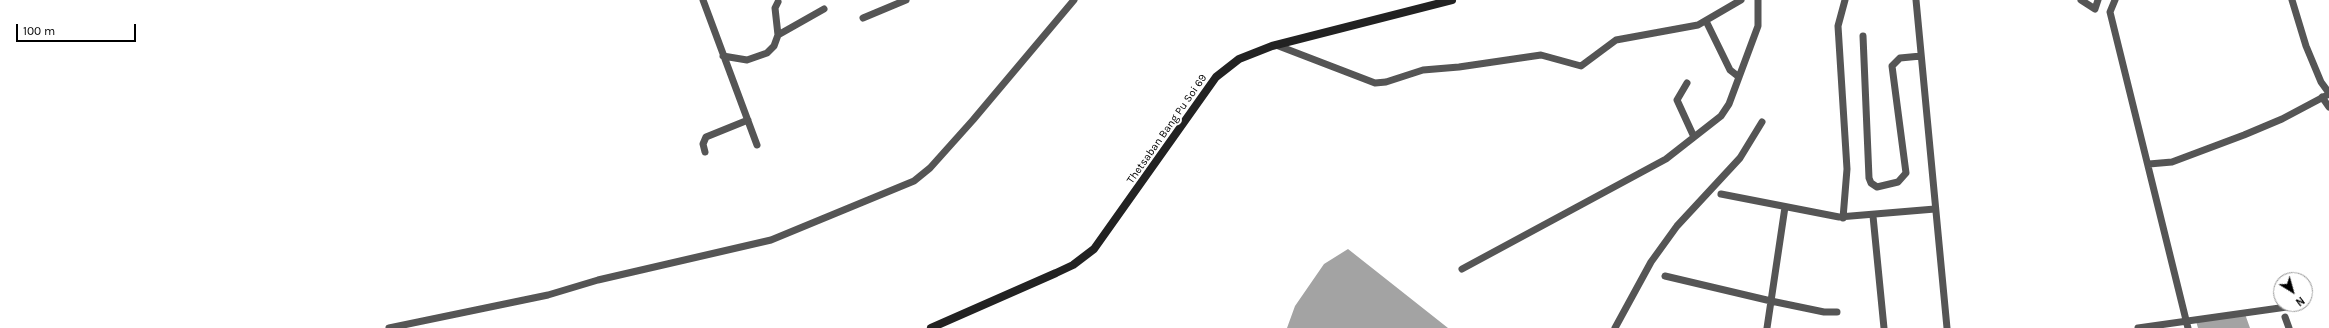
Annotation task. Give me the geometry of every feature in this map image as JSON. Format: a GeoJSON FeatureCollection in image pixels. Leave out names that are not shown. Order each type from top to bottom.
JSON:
{"type":"FeatureCollection","features":[{"type":"Feature","properties":{"kind":"street"},"geometry":{"type":"LineString","coordinates":[[703,0],[757,145]]}},
{"type":"Feature","properties":{"kind":"street"},"geometry":{"type":"LineString","coordinates":[[863,18],[906,0]]}},
{"type":"Feature","properties":{"kind":"street"},"geometry":{"type":"LineString","coordinates":[[390,328],[548,294],[598,280],[771,240],[868,200],[922,175],[973,120],[1074,0]]}},
{"type":"Feature","properties":{"kind":"street","name":"Thetsaban Bang Pu Soi 69"},"geometry":{"type":"LineString","coordinates":[[932,328],[1073,265],[1094,249],[1216,77],[1238,59],[1276,45],[1452,0]]}},
{"type":"Feature","properties":{"kind":"street"},"geometry":{"type":"LineString","coordinates":[[1276,45],[1370,82],[1380,84],[1423,70],[1459,67],[1541,55],[1581,66],[1616,40],[1693,26],[1706,21],[1741,0]]}},
{"type":"Feature","properties":{"kind":"street"},"geometry":{"type":"LineString","coordinates":[[1462,269],[1666,159],[1724,112],[1739,77],[1759,21],[1758,0]]}},
{"type":"Feature","properties":{"kind":"street"},"geometry":{"type":"LineString","coordinates":[[1843,218],[1847,169],[1838,26],[1845,0]]}},
{"type":"Feature","properties":{"kind":"street"},"geometry":{"type":"LineString","coordinates":[[1916,0],[1947,328]]}},
{"type":"Feature","properties":{"kind":"street"},"geometry":{"type":"LineString","coordinates":[[2081,0],[2095,9],[2098,0]]}},
{"type":"Feature","properties":{"kind":"street"},"geometry":{"type":"LineString","coordinates":[[2115,0],[2110,12],[2149,164],[2187,325]]}},
{"type":"Feature","properties":{"kind":"street"},"geometry":{"type":"LineString","coordinates":[[2149,164],[2172,162],[2229,141],[2282,119],[2329,94],[2319,77],[2306,46],[2292,0]]}},
{"type":"Feature","properties":{"kind":"street"},"geometry":{"type":"LineString","coordinates":[[723,56],[747,60],[773,48],[778,35],[775,8],[778,2]]}},
{"type":"Feature","properties":{"kind":"street"},"geometry":{"type":"LineString","coordinates":[[778,35],[824,9]]}},
{"type":"Feature","properties":{"kind":"street"},"geometry":{"type":"LineString","coordinates":[[1706,21],[1730,70],[1739,77]]}},
{"type":"Feature","properties":{"kind":"street"},"geometry":{"type":"LineString","coordinates":[[1863,36],[1870,178],[1871,183],[1878,187],[1898,182],[1906,173],[1892,66],[1900,58],[1921,56]]}},
{"type":"Feature","properties":{"kind":"street"},"geometry":{"type":"LineString","coordinates":[[1687,83],[1677,100],[1694,137]]}},
{"type":"Feature","properties":{"kind":"street"},"geometry":{"type":"LineString","coordinates":[[2322,97],[2329,107]]}},
{"type":"Feature","properties":{"kind":"street"},"geometry":{"type":"LineString","coordinates":[[705,152],[703,144],[706,137],[748,120]]}},
{"type":"Feature","properties":{"kind":"street"},"geometry":{"type":"LineString","coordinates":[[1615,328],[1651,262],[1677,226],[1740,158],[1762,122]]}},
{"type":"Feature","properties":{"kind":"street"},"geometry":{"type":"LineString","coordinates":[[1722,194],[1785,208],[1843,218],[1935,209]]}},
{"type":"Feature","properties":{"kind":"street"},"geometry":{"type":"LineString","coordinates":[[1767,328],[1785,208]]}},
{"type":"Feature","properties":{"kind":"street"},"geometry":{"type":"LineString","coordinates":[[1873,216],[1884,328]]}},
{"type":"Feature","properties":{"kind":"street"},"geometry":{"type":"LineString","coordinates":[[1665,276],[1771,301],[1824,312],[1837,312]]}},
{"type":"Feature","properties":{"kind":"street"},"geometry":{"type":"LineString","coordinates":[[2138,328],[2187,325],[2273,310]]}},
{"type":"Feature","properties":{"kind":"street"},"geometry":{"type":"LineString","coordinates":[[2285,317],[2289,328]]}},
{"type":"Feature","properties":{"kind":"shaded area"},"geometry":{"type":"Polygon","coordinates":[[[1348,249],[1448,328],[1287,328],[1295,306],[1324,264],[1348,249]]]}},
{"type":"Feature","properties":{"kind":"shaded area"},"geometry":{"type":"Polygon","coordinates":[[[2245,314],[2250,328],[2198,328],[2196,321],[2245,314]]]}}]}
